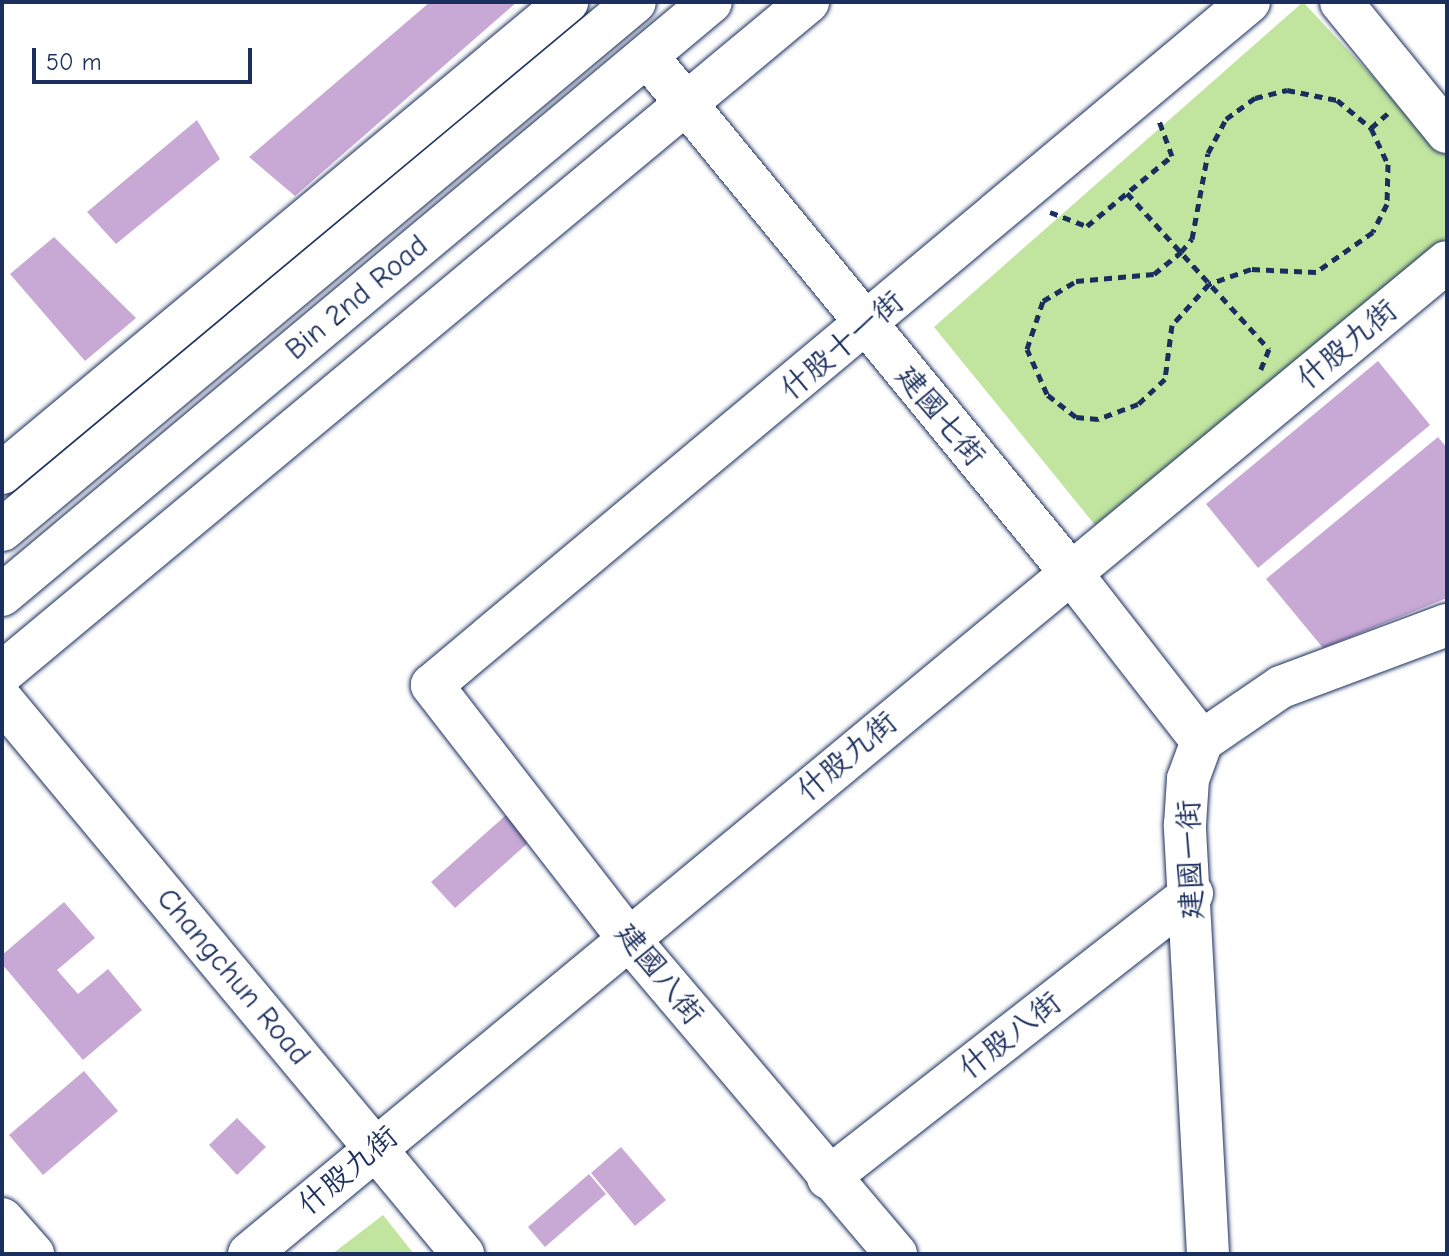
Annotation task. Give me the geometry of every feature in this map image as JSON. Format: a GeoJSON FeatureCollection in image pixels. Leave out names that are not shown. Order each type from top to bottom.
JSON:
{"type":"FeatureCollection","features":[{"type":"Feature","properties":{"kind":"street"},"geometry":{"type":"LineString","coordinates":[[2,473],[567,2]]}},
{"type":"Feature","properties":{"kind":"street"},"geometry":{"type":"LineString","coordinates":[[2,530],[635,2]]}},
{"type":"Feature","properties":{"kind":"street","name":"Bin 2nd Road"},"geometry":{"type":"LineString","coordinates":[[2,595],[711,2]]}},
{"type":"Feature","properties":{"kind":"street"},"geometry":{"type":"LineString","coordinates":[[2,673],[808,2]]}},
{"type":"Feature","properties":{"kind":"street","name":"什股十一街"},"geometry":{"type":"LineString","coordinates":[[432,685],[865,327],[1249,2]]}},
{"type":"Feature","properties":{"kind":"street"},"geometry":{"type":"LineString","coordinates":[[1341,2],[1447,132]]}},
{"type":"Feature","properties":{"kind":"street","name":"建國七街"},"geometry":{"type":"LineString","coordinates":[[647,56],[865,327],[1071,573],[1202,741]]}},
{"type":"Feature","properties":{"kind":"street","name":"什股九街"},"geometry":{"type":"LineString","coordinates":[[249,1254],[1447,262]]}},
{"type":"Feature","properties":{"kind":"street"},"geometry":{"type":"LineString","coordinates":[[1202,741],[1281,687],[1447,625]]}},
{"type":"Feature","properties":{"kind":"street","name":"建國八街"},"geometry":{"type":"LineString","coordinates":[[432,685],[628,938],[828,1178],[896,1254]]}},
{"type":"Feature","properties":{"kind":"street","name":"Changchun Road"},"geometry":{"type":"LineString","coordinates":[[2,700],[463,1254]]}},
{"type":"Feature","properties":{"kind":"street","name":"建國一街"},"geometry":{"type":"LineString","coordinates":[[1202,741],[1188,779],[1185,825],[1192,894],[1208,1254]]}},
{"type":"Feature","properties":{"kind":"street","name":"什股八街"},"geometry":{"type":"LineString","coordinates":[[828,1178],[1192,894]]}},
{"type":"Feature","properties":{"kind":"street"},"geometry":{"type":"LineString","coordinates":[[2,1219],[33,1254]]}},
{"type":"Feature","properties":{"kind":"path"},"geometry":{"type":"LineString","coordinates":[[1287,90],[1337,100],[1371,128],[1388,164],[1387,204],[1373,232],[1316,272],[1251,269],[1209,284],[1172,325],[1165,379],[1138,404],[1098,419],[1076,417],[1047,394],[1027,349],[1043,301],[1076,281],[1154,274],[1181,252],[1200,211],[1208,153],[1226,119],[1255,98],[1287,90]]}},
{"type":"Feature","properties":{"kind":"path"},"geometry":{"type":"LineString","coordinates":[[1022,194],[1069,225],[1087,226],[1172,156],[1144,91]]}},
{"type":"Feature","properties":{"kind":"path"},"geometry":{"type":"LineString","coordinates":[[1127,193],[1269,349]]}},
{"type":"Feature","properties":{"kind":"green space"},"geometry":{"type":"Polygon","coordinates":[[[1303,2],[1447,156],[1447,237],[1095,525],[934,327],[1303,2]]]}},
{"type":"Feature","properties":{"kind":"green space"},"geometry":{"type":"Polygon","coordinates":[[[383,1215],[414,1254],[332,1254],[383,1215]]]}},
{"type":"Feature","properties":{"kind":"building"},"geometry":{"type":"Polygon","coordinates":[[[430,2],[517,2],[295,196],[249,157],[430,2]]]}},
{"type":"Feature","properties":{"kind":"building"},"geometry":{"type":"Polygon","coordinates":[[[197,120],[220,159],[116,244],[87,212],[197,120]]]}},
{"type":"Feature","properties":{"kind":"building"},"geometry":{"type":"Polygon","coordinates":[[[54,237],[136,318],[85,361],[10,274],[54,237]]]}},
{"type":"Feature","properties":{"kind":"building"},"geometry":{"type":"Polygon","coordinates":[[[1378,361],[1430,425],[1258,568],[1206,504],[1378,361]]]}},
{"type":"Feature","properties":{"kind":"building"},"geometry":{"type":"Polygon","coordinates":[[[1438,437],[1447,448],[1447,598],[1323,648],[1266,579],[1438,437]]]}},
{"type":"Feature","properties":{"kind":"building"},"geometry":{"type":"Polygon","coordinates":[[[514,808],[538,834],[455,908],[431,882],[514,808]]]}},
{"type":"Feature","properties":{"kind":"building"},"geometry":{"type":"Polygon","coordinates":[[[64,902],[95,938],[57,970],[78,994],[108,969],[142,1010],[83,1060],[2,964],[2,955],[64,902]]]}},
{"type":"Feature","properties":{"kind":"building"},"geometry":{"type":"Polygon","coordinates":[[[84,1071],[118,1111],[43,1175],[9,1135],[84,1071]]]}},
{"type":"Feature","properties":{"kind":"building"},"geometry":{"type":"Polygon","coordinates":[[[237,1118],[266,1147],[237,1175],[209,1145],[237,1118]]]}},
{"type":"Feature","properties":{"kind":"building"},"geometry":{"type":"Polygon","coordinates":[[[621,1147],[666,1200],[635,1226],[591,1173],[621,1147]]]}},
{"type":"Feature","properties":{"kind":"building"},"geometry":{"type":"Polygon","coordinates":[[[589,1174],[606,1194],[545,1247],[528,1227],[589,1174]]]}}]}
